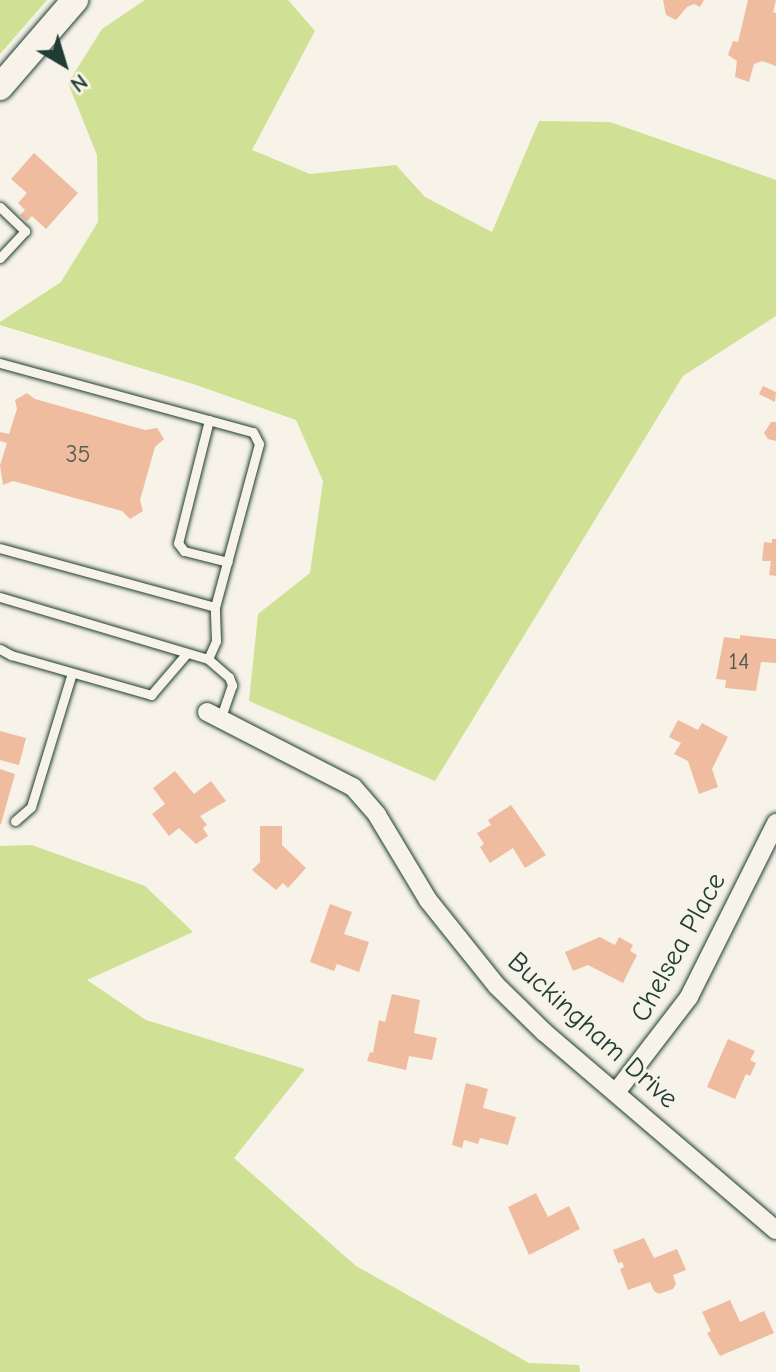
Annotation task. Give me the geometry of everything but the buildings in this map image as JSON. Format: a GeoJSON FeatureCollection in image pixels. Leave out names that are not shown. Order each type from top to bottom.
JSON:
{"type":"FeatureCollection","features":[{"type":"Feature","properties":{"kind":"main road"},"geometry":{"type":"LineString","coordinates":[[0,87],[75,0]]}},
{"type":"Feature","properties":{"kind":"street","name":"Buckingham Drive"},"geometry":{"type":"LineString","coordinates":[[214,715],[353,787],[377,815],[428,900],[497,986],[544,1032],[617,1091],[776,1230]]}},
{"type":"Feature","properties":{"kind":"street","name":"Chelsea Place"},"geometry":{"type":"LineString","coordinates":[[617,1091],[689,997],[776,823]]}},
{"type":"Feature","properties":{"kind":"lane"},"geometry":{"type":"LineString","coordinates":[[0,207],[25,231],[0,258]]}},
{"type":"Feature","properties":{"kind":"lane"},"geometry":{"type":"LineString","coordinates":[[0,363],[253,432],[259,444],[215,607],[216,641],[208,659]]}},
{"type":"Feature","properties":{"kind":"lane"},"geometry":{"type":"LineString","coordinates":[[209,420],[178,543],[184,551],[228,562]]}},
{"type":"Feature","properties":{"kind":"lane"},"geometry":{"type":"LineString","coordinates":[[0,548],[215,607]]}},
{"type":"Feature","properties":{"kind":"lane"},"geometry":{"type":"LineString","coordinates":[[0,597],[208,659],[229,677],[232,685],[214,715]]}},
{"type":"Feature","properties":{"kind":"lane"},"geometry":{"type":"LineString","coordinates":[[0,649],[11,655],[151,695],[187,653]]}},
{"type":"Feature","properties":{"kind":"lane"},"geometry":{"type":"LineString","coordinates":[[15,821],[31,807],[72,673]]}},
{"type":"Feature","properties":{"kind":"green space"},"geometry":{"type":"Polygon","coordinates":[[[0,0],[47,0],[0,54],[0,0]]]}},
{"type":"Feature","properties":{"kind":"green space"},"geometry":{"type":"Polygon","coordinates":[[[145,0],[288,0],[315,31],[252,150],[310,174],[396,165],[425,197],[492,232],[539,121],[610,122],[776,180],[776,316],[683,376],[435,781],[249,701],[258,614],[310,573],[323,481],[296,420],[196,385],[0,325],[0,322],[61,282],[98,222],[97,155],[68,83],[102,29],[145,0]]]}},
{"type":"Feature","properties":{"kind":"green space"},"geometry":{"type":"Polygon","coordinates":[[[32,845],[145,886],[193,932],[87,980],[146,1020],[305,1069],[234,1158],[356,1266],[529,1363],[579,1365],[580,1372],[0,1372],[0,846],[32,845]]]}}]}
